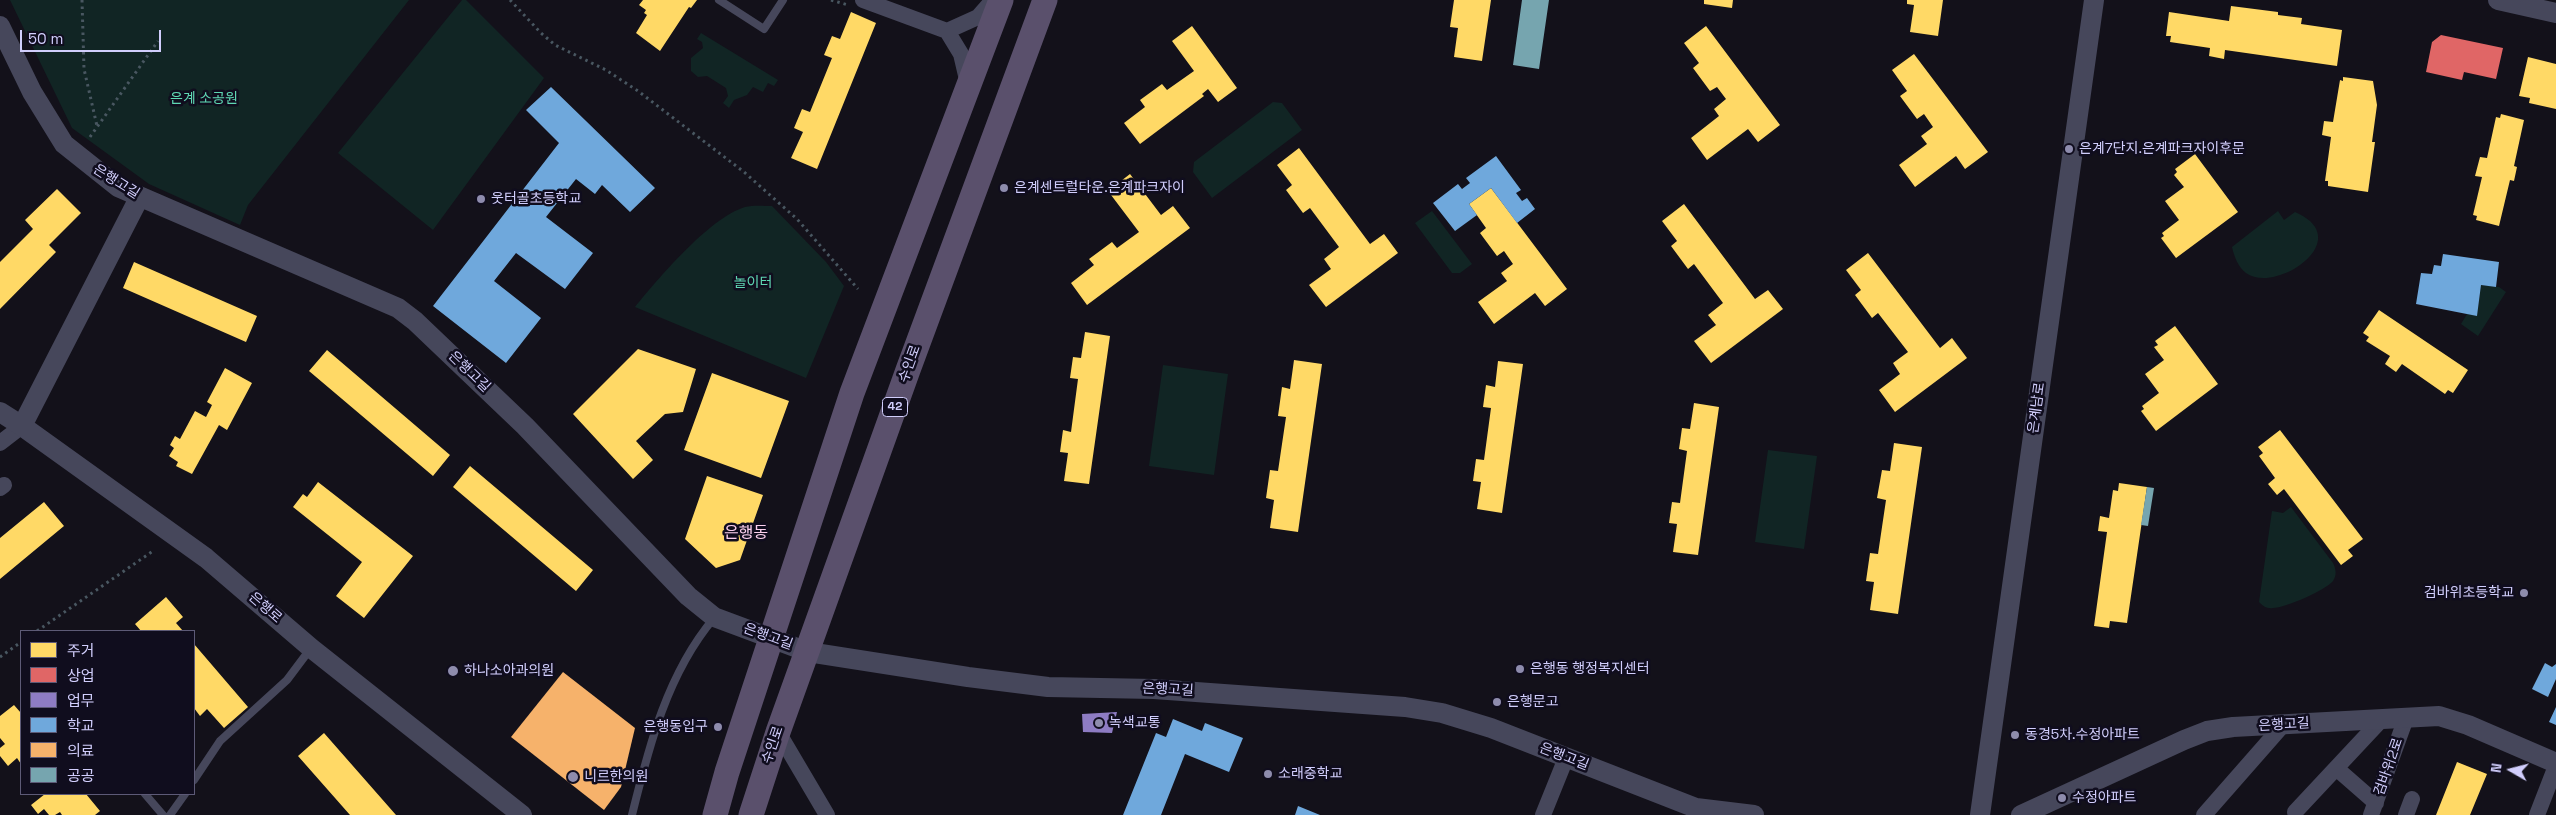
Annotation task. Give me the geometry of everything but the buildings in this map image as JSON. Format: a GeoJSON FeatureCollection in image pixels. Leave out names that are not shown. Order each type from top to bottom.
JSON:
{"type":"FeatureCollection","features":[{"type":"Feature","properties":{"kind":"main road"},"geometry":{"type":"LineString","coordinates":[[716,815],[727,772],[852,393],[1001,0]]}},
{"type":"Feature","properties":{"kind":"main road","name":"수인로"},"geometry":{"type":"LineString","coordinates":[[751,815],[778,732],[908,370],[1045,0]]}},
{"type":"Feature","properties":{"kind":"street"},"geometry":{"type":"LineString","coordinates":[[863,0],[947,31],[961,54],[968,84]]}},
{"type":"Feature","properties":{"kind":"street"},"geometry":{"type":"LineString","coordinates":[[947,31],[978,17],[994,0]]}},
{"type":"Feature","properties":{"kind":"street","name":"은계남로"},"geometry":{"type":"LineString","coordinates":[[1980,815],[2094,0]]}},
{"type":"Feature","properties":{"kind":"street"},"geometry":{"type":"LineString","coordinates":[[2498,0],[2556,12]]}},
{"type":"Feature","properties":{"kind":"street","name":"은행고길"},"geometry":{"type":"LineString","coordinates":[[0,26],[32,92],[64,144],[100,174],[140,198],[240,238],[398,308],[415,321],[524,426],[688,596],[714,617],[808,652],[1048,687],[1154,689],[1405,707],[1442,713],[1491,728],[1694,811],[1754,815]]}},
{"type":"Feature","properties":{"kind":"street"},"geometry":{"type":"LineString","coordinates":[[0,443],[22,426],[140,198]]}},
{"type":"Feature","properties":{"kind":"street","name":"은행로"},"geometry":{"type":"LineString","coordinates":[[0,412],[206,558],[311,648],[522,815]]}},
{"type":"Feature","properties":{"kind":"street","name":"은행고길"},"geometry":{"type":"LineString","coordinates":[[2021,815],[2168,746],[2207,731],[2233,727],[2439,716],[2468,724],[2556,762]]}},
{"type":"Feature","properties":{"kind":"street","name":"검바위2로"},"geometry":{"type":"LineString","coordinates":[[2374,809],[2406,718]]}},
{"type":"Feature","properties":{"kind":"street"},"geometry":{"type":"LineString","coordinates":[[2295,814],[2382,719]]}},
{"type":"Feature","properties":{"kind":"street"},"geometry":{"type":"LineString","coordinates":[[2204,815],[2283,725]]}},
{"type":"Feature","properties":{"kind":"street"},"geometry":{"type":"LineString","coordinates":[[778,732],[827,815]]}},
{"type":"Feature","properties":{"kind":"street"},"geometry":{"type":"LineString","coordinates":[[1543,815],[1566,758]]}},
{"type":"Feature","properties":{"kind":"street"},"geometry":{"type":"LineString","coordinates":[[2537,815],[2553,785],[2556,766]]}},
{"type":"Feature","properties":{"kind":"street"},"geometry":{"type":"LineString","coordinates":[[2336,768],[2374,809]]}},
{"type":"Feature","properties":{"kind":"street"},"geometry":{"type":"LineString","coordinates":[[2406,815],[2412,798]]}},
{"type":"Feature","properties":{"kind":"lane"},"geometry":{"type":"LineString","coordinates":[[719,0],[764,29],[783,0]]}},
{"type":"Feature","properties":{"kind":"lane"},"geometry":{"type":"LineString","coordinates":[[888,0],[904,14]]}},
{"type":"Feature","properties":{"kind":"lane"},"geometry":{"type":"LineString","coordinates":[[632,815],[656,725],[687,654],[714,617]]}},
{"type":"Feature","properties":{"kind":"lane"},"geometry":{"type":"LineString","coordinates":[[195,778],[220,741],[287,680],[311,648]]}},
{"type":"Feature","properties":{"kind":"lane"},"geometry":{"type":"LineString","coordinates":[[146,795],[163,815]]}},
{"type":"Feature","properties":{"kind":"lane"},"geometry":{"type":"LineString","coordinates":[[170,815],[184,795]]}},
{"type":"Feature","properties":{"kind":"path"},"geometry":{"type":"LineString","coordinates":[[82,0],[83,62],[97,126]]}},
{"type":"Feature","properties":{"kind":"path"},"geometry":{"type":"LineString","coordinates":[[510,0],[541,34],[555,45],[606,70],[638,91],[751,178],[797,219],[858,289]]}},
{"type":"Feature","properties":{"kind":"path"},"geometry":{"type":"LineString","coordinates":[[90,137],[158,41]]}},
{"type":"Feature","properties":{"kind":"path"},"geometry":{"type":"LineString","coordinates":[[38,630],[153,551]]}},
{"type":"Feature","properties":{"kind":"path"},"geometry":{"type":"LineString","coordinates":[[0,657],[20,643]]}},
{"type":"Feature","properties":{"kind":"green space","name":"은계 소공원"},"geometry":{"type":"Polygon","coordinates":[[[10,0],[409,0],[248,205],[240,225],[149,184],[72,128],[10,0]]]}},
{"type":"Feature","properties":{"kind":"green space"},"geometry":{"type":"Polygon","coordinates":[[[462,0],[466,0],[544,78],[433,230],[338,153],[462,0]]]}},
{"type":"Feature","properties":{"kind":"green space"},"geometry":{"type":"Polygon","coordinates":[[[701,33],[778,80],[774,86],[768,83],[763,92],[753,87],[747,95],[734,100],[729,108],[723,103],[728,96],[726,88],[707,76],[698,77],[691,71],[691,58],[703,48],[702,42],[697,39],[701,33]]]}},
{"type":"Feature","properties":{"kind":"green space"},"geometry":{"type":"Polygon","coordinates":[[[1273,102],[1282,103],[1302,130],[1212,198],[1193,172],[1194,162],[1273,102]]]}},
{"type":"Feature","properties":{"kind":"green space","name":"놀이터"},"geometry":{"type":"Polygon","coordinates":[[[772,206],[826,262],[844,286],[806,378],[635,307],[685,251],[716,223],[731,213],[745,207],[772,206]]]}},
{"type":"Feature","properties":{"kind":"green space"},"geometry":{"type":"Polygon","coordinates":[[[1432,211],[1472,264],[1460,273],[1452,273],[1415,223],[1432,211]]]}},
{"type":"Feature","properties":{"kind":"green space"},"geometry":{"type":"Polygon","coordinates":[[[2278,211],[2284,220],[2295,212],[2312,223],[2318,236],[2315,249],[2305,261],[2275,277],[2259,278],[2246,273],[2237,261],[2232,247],[2278,211]]]}},
{"type":"Feature","properties":{"kind":"green space"},"geometry":{"type":"Polygon","coordinates":[[[2481,285],[2499,287],[2506,292],[2478,336],[2461,324],[2467,314],[2477,315],[2481,285]]]}},
{"type":"Feature","properties":{"kind":"green space"},"geometry":{"type":"Polygon","coordinates":[[[1163,365],[1228,374],[1214,475],[1149,466],[1163,365]]]}},
{"type":"Feature","properties":{"kind":"green space"},"geometry":{"type":"Polygon","coordinates":[[[1768,450],[1817,456],[1804,549],[1755,542],[1768,450]]]}},
{"type":"Feature","properties":{"kind":"green space"},"geometry":{"type":"Polygon","coordinates":[[[2291,507],[2333,563],[2335,576],[2329,585],[2314,593],[2286,605],[2269,608],[2259,602],[2272,511],[2283,513],[2291,507]]]}},
{"type":"Feature","properties":{"kind":"place","name":"은계7단지.은계파크자이후문"},"geometry":{"type":"Point","coordinates":[2069,149]}},
{"type":"Feature","properties":{"kind":"place","name":"은계센트럴타운.은계파크자이"},"geometry":{"type":"Point","coordinates":[1004,188]}},
{"type":"Feature","properties":{"kind":"place","name":"웃터골초등학교"},"geometry":{"type":"Point","coordinates":[481,199]}},
{"type":"Feature","properties":{"kind":"place","name":"검바위초등학교"},"geometry":{"type":"Point","coordinates":[2524,593]}},
{"type":"Feature","properties":{"kind":"place","name":"은행동 행정복지센터"},"geometry":{"type":"Point","coordinates":[1520,669]}},
{"type":"Feature","properties":{"kind":"place","name":"하나소아과의원"},"geometry":{"type":"Point","coordinates":[453,671]}},
{"type":"Feature","properties":{"kind":"place","name":"은행문고"},"geometry":{"type":"Point","coordinates":[1497,702]}},
{"type":"Feature","properties":{"kind":"place","name":"녹색교통"},"geometry":{"type":"Point","coordinates":[1099,723]}},
{"type":"Feature","properties":{"kind":"place","name":"은행동입구"},"geometry":{"type":"Point","coordinates":[718,727]}},
{"type":"Feature","properties":{"kind":"place","name":"동경5차.수정아파트"},"geometry":{"type":"Point","coordinates":[2015,735]}},
{"type":"Feature","properties":{"kind":"place","name":"소래중학교"},"geometry":{"type":"Point","coordinates":[1268,774]}},
{"type":"Feature","properties":{"kind":"place","name":"니르한의원"},"geometry":{"type":"Point","coordinates":[573,777]}},
{"type":"Feature","properties":{"kind":"place","name":"수정아파트"},"geometry":{"type":"Point","coordinates":[2062,798]}},
{"type":"Feature","properties":{"kind":"district","name":"은행동"},"geometry":{"type":"Point","coordinates":[746,534]}}]}
